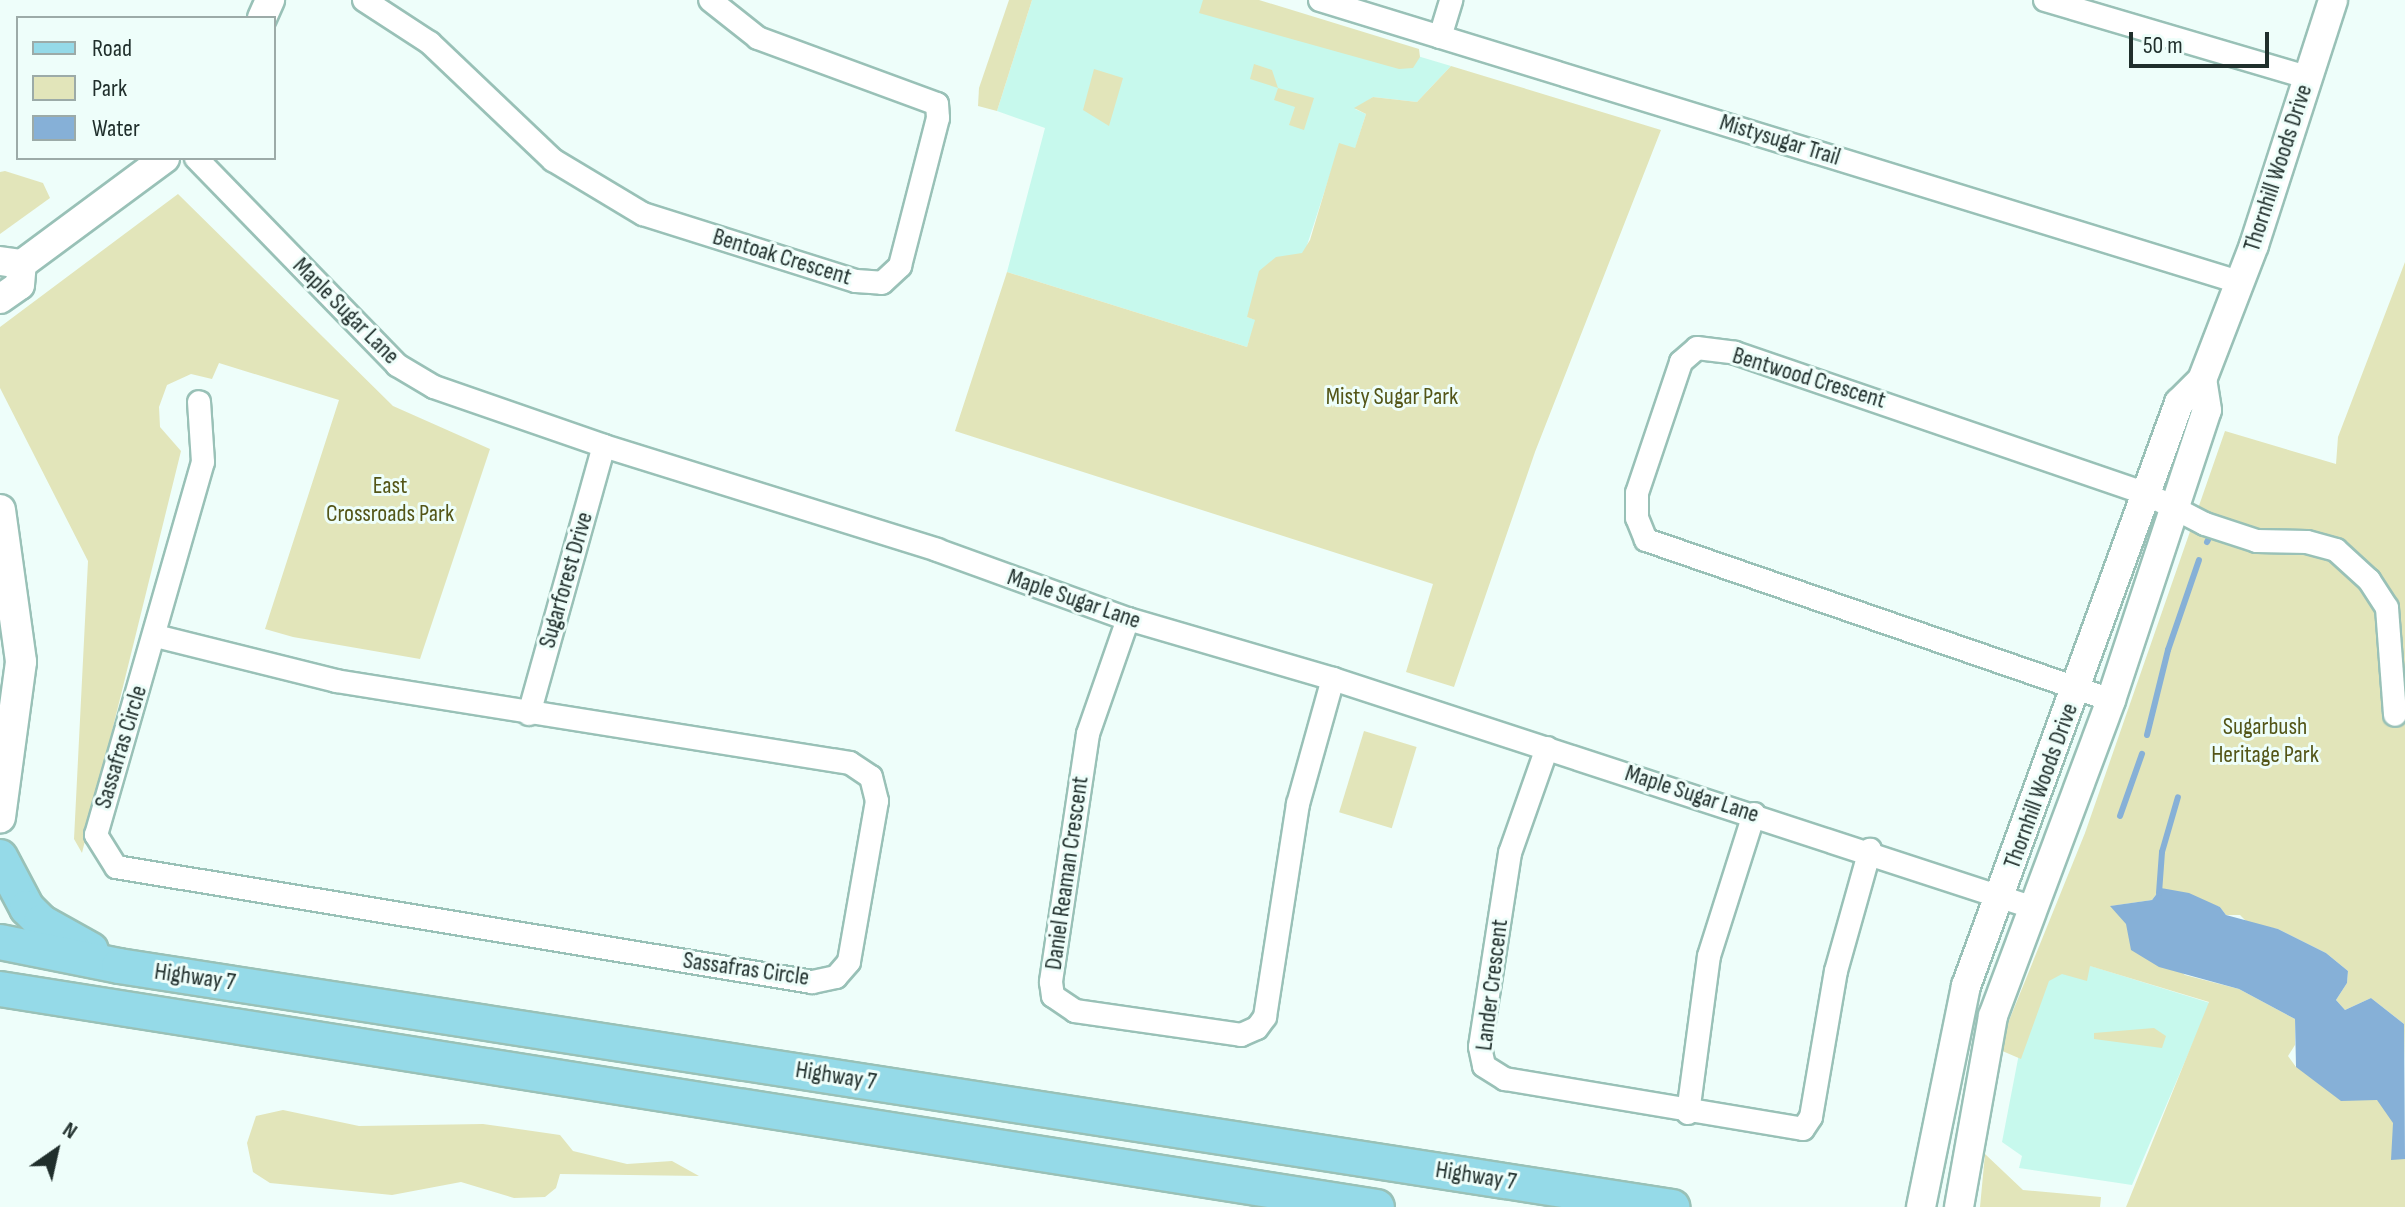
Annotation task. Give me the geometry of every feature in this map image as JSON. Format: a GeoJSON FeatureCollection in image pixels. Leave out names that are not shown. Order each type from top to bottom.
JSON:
{"type":"FeatureCollection","features":[{"type":"Feature","properties":{"kind":"main road"},"geometry":{"type":"LineString","coordinates":[[0,510],[21,662],[0,818]]}},
{"type":"Feature","properties":{"kind":"main road"},"geometry":{"type":"LineString","coordinates":[[0,857],[17,893],[41,922],[119,966]]}},
{"type":"Feature","properties":{"kind":"main road","name":"Highway 7"},"geometry":{"type":"LineString","coordinates":[[0,942],[119,966],[1672,1207]]}},
{"type":"Feature","properties":{"kind":"main road","name":"Highway 7"},"geometry":{"type":"LineString","coordinates":[[0,989],[1377,1207]]}},
{"type":"Feature","properties":{"kind":"street","name":"Bentoak Crescent"},"geometry":{"type":"LineString","coordinates":[[364,0],[430,43],[553,160],[643,214],[856,281],[882,283],[900,266],[938,118],[937,104],[758,38],[710,0]]}},
{"type":"Feature","properties":{"kind":"street","name":"Mistysugar Trail"},"geometry":{"type":"LineString","coordinates":[[1320,0],[2239,282]]}},
{"type":"Feature","properties":{"kind":"street"},"geometry":{"type":"LineString","coordinates":[[1440,37],[1451,0]]}},
{"type":"Feature","properties":{"kind":"street"},"geometry":{"type":"LineString","coordinates":[[2045,0],[2307,77]]}},
{"type":"Feature","properties":{"kind":"street","name":"Thornhill Woods Drive"},"geometry":{"type":"LineString","coordinates":[[1959,1207],[1993,1016],[2031,907],[2111,700],[2160,500],[2179,403],[2202,380],[2239,282],[2333,0]]}},
{"type":"Feature","properties":{"kind":"street"},"geometry":{"type":"LineString","coordinates":[[0,299],[20,285],[11,263],[162,160]]}},
{"type":"Feature","properties":{"kind":"street","name":"Maple Sugar Lane"},"geometry":{"type":"LineString","coordinates":[[198,160],[397,365],[434,387],[604,446],[937,550],[1128,619],[1333,679],[1870,850],[2031,907]]}},
{"type":"Feature","properties":{"kind":"street","name":"Bentwood Crescent"},"geometry":{"type":"LineString","coordinates":[[2111,700],[2078,686],[1646,540],[1637,518],[1637,493],[1662,407],[1681,362],[1697,348],[1735,353],[2160,500]]}},
{"type":"Feature","properties":{"kind":"street","name":"Sassafras Circle"},"geometry":{"type":"LineString","coordinates":[[156,636],[336,681],[850,763],[871,777],[877,801],[849,962],[836,977],[812,982],[116,867],[96,835],[118,746],[156,636],[203,462],[199,402]]}},
{"type":"Feature","properties":{"kind":"street","name":"Sugarforest Drive"},"geometry":{"type":"LineString","coordinates":[[529,714],[604,446]]}},
{"type":"Feature","properties":{"kind":"street"},"geometry":{"type":"LineString","coordinates":[[2160,500],[2205,524],[2257,541],[2307,542],[2336,550],[2369,580],[2396,605],[2395,715]]}},
{"type":"Feature","properties":{"kind":"street","name":"Thornhill Woods Drive"},"geometry":{"type":"LineString","coordinates":[[1921,1207],[1966,986],[2078,686],[2160,500]]}},
{"type":"Feature","properties":{"kind":"street","name":"Daniel Reaman Crescent"},"geometry":{"type":"LineString","coordinates":[[1128,619],[1088,734],[1051,982],[1053,996],[1075,1011],[1241,1035],[1265,1017],[1298,806],[1333,679]]}},
{"type":"Feature","properties":{"kind":"street","name":"Lander Crescent"},"geometry":{"type":"LineString","coordinates":[[1547,748],[1510,853],[1480,1047],[1484,1066],[1505,1079],[1688,1113],[1803,1129],[1811,1117],[1836,971],[1870,850]]}},
{"type":"Feature","properties":{"kind":"street"},"geometry":{"type":"LineString","coordinates":[[1688,1113],[1709,956],[1754,814]]}},
{"type":"Feature","properties":{"kind":"shaded area"},"geometry":{"type":"Polygon","coordinates":[[[1032,0],[1230,0],[1451,66],[1417,102],[1373,97],[1355,109],[1366,114],[1355,149],[1340,144],[1297,276],[1247,317],[1256,320],[1247,347],[1007,272],[1045,128],[997,111],[1032,0]]]}},
{"type":"Feature","properties":{"kind":"shaded area"},"geometry":{"type":"Polygon","coordinates":[[[2052,954],[2210,1003],[2132,1185],[2019,1168],[2022,1156],[2002,1142],[2023,1033],[2052,954]]]}},
{"type":"Feature","properties":{"kind":"green space"},"geometry":{"type":"Polygon","coordinates":[[[1009,0],[1032,0],[997,111],[978,106],[979,88],[1009,0]]]}},
{"type":"Feature","properties":{"kind":"green space"},"geometry":{"type":"Polygon","coordinates":[[[1203,0],[1259,0],[1419,49],[1420,57],[1413,68],[1399,69],[1199,13],[1203,0]]]}},
{"type":"Feature","properties":{"kind":"green space"},"geometry":{"type":"Polygon","coordinates":[[[1254,64],[1272,70],[1278,88],[1250,79],[1254,64]]]}},
{"type":"Feature","properties":{"kind":"green space","name":"Misty Sugar Park"},"geometry":{"type":"Polygon","coordinates":[[[1451,66],[1661,130],[1535,452],[1454,687],[1406,672],[1433,584],[955,431],[1007,272],[1247,347],[1255,320],[1247,317],[1259,271],[1276,257],[1302,253],[1310,240],[1339,143],[1355,148],[1366,114],[1354,108],[1373,97],[1417,102],[1451,66]]]}},
{"type":"Feature","properties":{"kind":"green space"},"geometry":{"type":"Polygon","coordinates":[[[1094,69],[1123,78],[1109,126],[1083,110],[1094,69]]]}},
{"type":"Feature","properties":{"kind":"green space"},"geometry":{"type":"Polygon","coordinates":[[[1278,88],[1314,98],[1304,130],[1289,125],[1295,107],[1274,100],[1278,88]]]}},
{"type":"Feature","properties":{"kind":"green space"},"geometry":{"type":"Polygon","coordinates":[[[0,172],[43,183],[50,198],[0,234],[0,172]]]}},
{"type":"Feature","properties":{"kind":"green space","name":"East Crossroads Park"},"geometry":{"type":"Polygon","coordinates":[[[178,194],[393,406],[490,449],[420,659],[293,637],[265,629],[339,400],[219,363],[212,379],[191,374],[167,385],[159,407],[160,427],[181,451],[82,853],[74,839],[88,561],[0,388],[0,327],[178,194]]]}},
{"type":"Feature","properties":{"kind":"green space","name":"Sugarbush Heritage Park"},"geometry":{"type":"Polygon","coordinates":[[[2405,262],[2405,1062],[2404,1024],[2371,998],[2345,1010],[2336,1000],[2347,983],[2348,971],[2326,953],[2278,929],[2249,924],[2240,915],[2226,915],[2220,907],[2161,888],[2152,900],[2111,906],[2185,975],[2239,989],[2295,1019],[2295,1045],[2288,1056],[2296,1067],[2380,1083],[2405,1159],[2405,1207],[2126,1207],[2209,1002],[2090,966],[2087,981],[2062,974],[2049,981],[2021,1059],[2000,1050],[2006,1028],[2085,833],[2225,431],[2336,464],[2338,437],[2405,262]]]}},
{"type":"Feature","properties":{"kind":"green space"},"geometry":{"type":"Polygon","coordinates":[[[1364,731],[1417,747],[1392,828],[1339,812],[1364,731]]]}},
{"type":"Feature","properties":{"kind":"green space"},"geometry":{"type":"Polygon","coordinates":[[[2154,1028],[2166,1036],[2162,1048],[2094,1039],[2094,1033],[2154,1028]]]}},
{"type":"Feature","properties":{"kind":"green space"},"geometry":{"type":"Polygon","coordinates":[[[283,1110],[359,1126],[483,1124],[560,1135],[573,1151],[627,1164],[672,1161],[699,1176],[560,1174],[556,1188],[545,1197],[514,1198],[461,1182],[392,1195],[270,1183],[253,1172],[247,1143],[256,1116],[283,1110]]]}},
{"type":"Feature","properties":{"kind":"green space"},"geometry":{"type":"Polygon","coordinates":[[[1985,1154],[2023,1190],[2101,1197],[2100,1207],[1980,1207],[1985,1154]]]}},
{"type":"Feature","properties":{"kind":"water"},"geometry":{"type":"Polygon","coordinates":[[[2161,888],[2189,893],[2220,907],[2226,915],[2278,929],[2326,953],[2348,971],[2347,983],[2336,1000],[2345,1010],[2371,998],[2404,1024],[2405,1159],[2391,1160],[2393,1123],[2377,1100],[2341,1101],[2296,1067],[2295,1019],[2239,989],[2159,967],[2131,950],[2126,924],[2110,906],[2152,900],[2161,888]]]}},
{"type":"Feature","properties":{"kind":"waterway"},"geometry":{"type":"LineString","coordinates":[[2147,735],[2168,650],[2199,560]]}},
{"type":"Feature","properties":{"kind":"waterway"},"geometry":{"type":"LineString","coordinates":[[2120,816],[2142,754]]}},
{"type":"Feature","properties":{"kind":"waterway"},"geometry":{"type":"LineString","coordinates":[[2159,893],[2162,852],[2178,797]]}}]}
